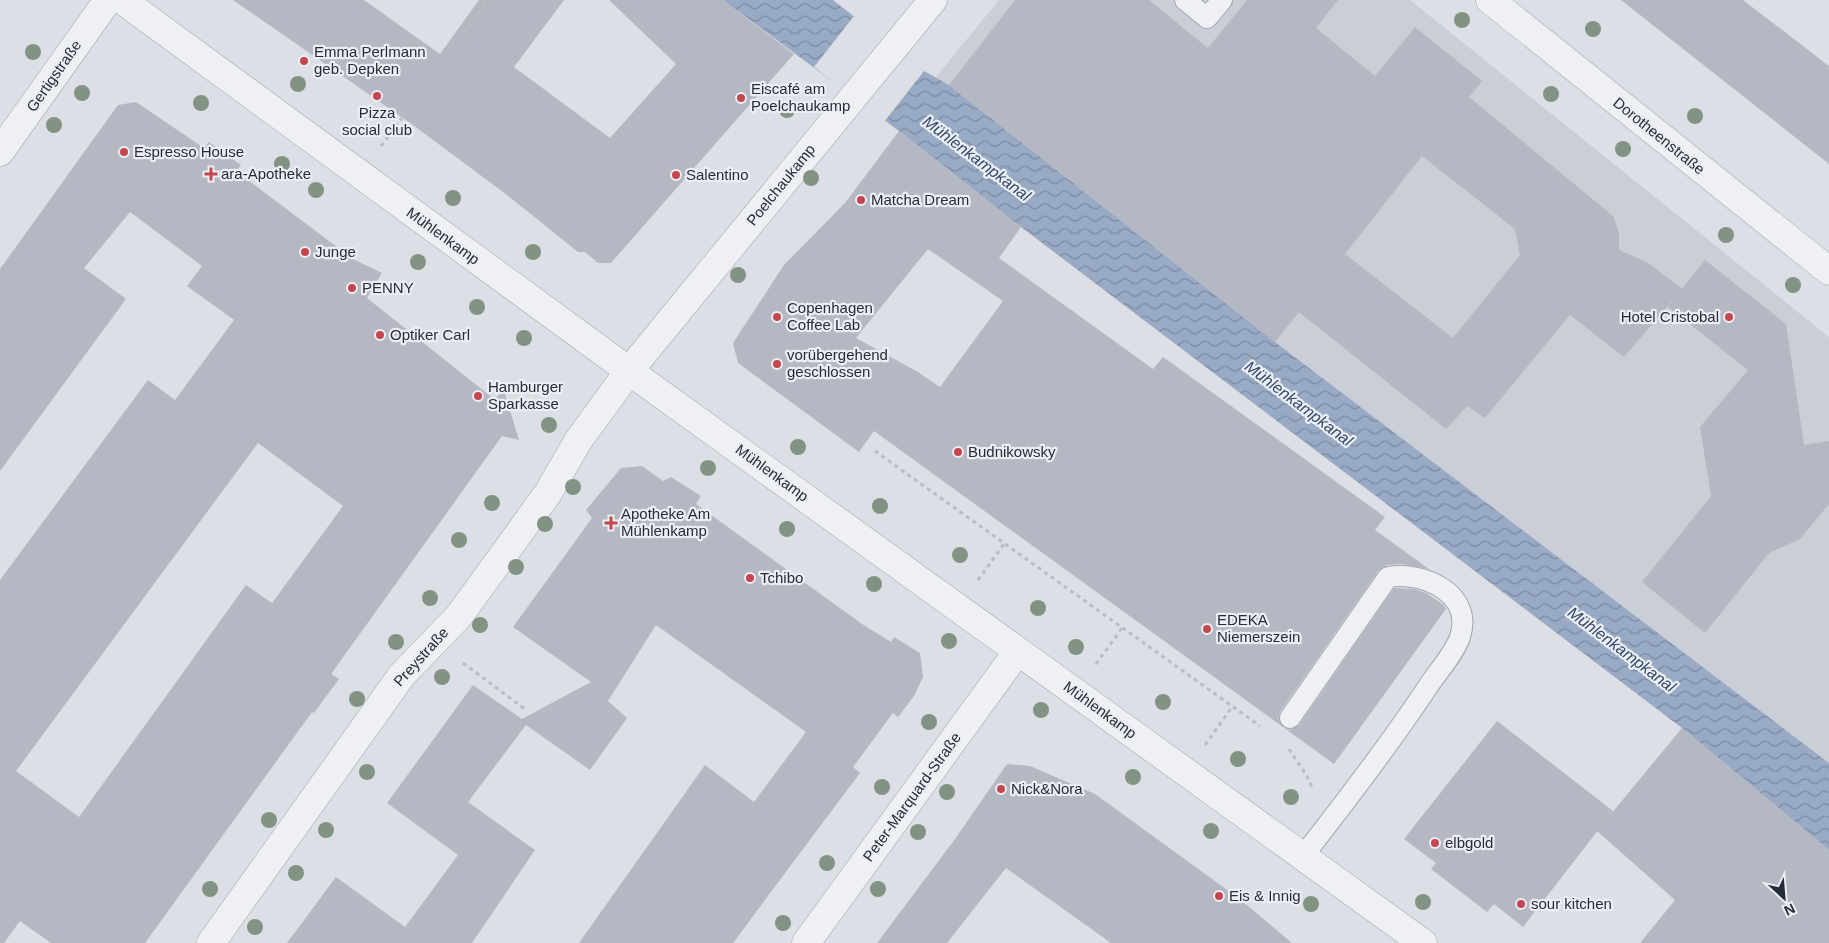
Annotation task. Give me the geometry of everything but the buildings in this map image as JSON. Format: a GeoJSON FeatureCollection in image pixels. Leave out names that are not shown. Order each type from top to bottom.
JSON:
{"type":"FeatureCollection","features":[{"type":"Feature","properties":{"kind":"street","name":"Gertigstraße"},"geometry":{"type":"LineString","coordinates":[[0,152],[108,0]]}},
{"type":"Feature","properties":{"kind":"street","name":"Mühlenkamp"},"geometry":{"type":"LineString","coordinates":[[122,0],[629,371],[1423,943]]}},
{"type":"Feature","properties":{"kind":"street","name":"Poelchaukamp"},"geometry":{"type":"LineString","coordinates":[[629,371],[933,0]]}},
{"type":"Feature","properties":{"kind":"street","name":"Dorotheenstraße"},"geometry":{"type":"LineString","coordinates":[[1490,0],[1829,272]]}},
{"type":"Feature","properties":{"kind":"street","name":"Preystraße"},"geometry":{"type":"LineString","coordinates":[[211,943],[402,675],[459,616],[548,493],[578,441],[629,371]]}},
{"type":"Feature","properties":{"kind":"street","name":"Peter-Marquard-Straße"},"geometry":{"type":"LineString","coordinates":[[806,943],[1018,651]]}},
{"type":"Feature","properties":{"kind":"lane"},"geometry":{"type":"LineString","coordinates":[[1185,0],[1207,18],[1222,0]]}},
{"type":"Feature","properties":{"kind":"lane"},"geometry":{"type":"LineString","coordinates":[[1290,718],[1388,577],[1400,575],[1416,577],[1443,588],[1453,596],[1460,607],[1462,617],[1459,638],[1452,652],[1418,702],[1303,856]]}},
{"type":"Feature","properties":{"kind":"path"},"geometry":{"type":"LineString","coordinates":[[464,33],[489,0]]}},
{"type":"Feature","properties":{"kind":"path"},"geometry":{"type":"LineString","coordinates":[[875,452],[1262,728]]}},
{"type":"Feature","properties":{"kind":"path"},"geometry":{"type":"LineString","coordinates":[[984,571],[1004,544]]}},
{"type":"Feature","properties":{"kind":"path"},"geometry":{"type":"LineString","coordinates":[[1102,655],[1122,628]]}},
{"type":"Feature","properties":{"kind":"path"},"geometry":{"type":"LineString","coordinates":[[434,642],[526,710]]}},
{"type":"Feature","properties":{"kind":"path"},"geometry":{"type":"LineString","coordinates":[[1212,734],[1232,706]]}},
{"type":"Feature","properties":{"kind":"path"},"geometry":{"type":"LineString","coordinates":[[1282,743],[1298,760],[1307,776],[1326,826]]}},
{"type":"Feature","properties":{"kind":"shaded area"},"geometry":{"type":"Polygon","coordinates":[[[999,0],[1410,0],[1829,337],[1829,763],[1275,342],[949,85],[935,78],[999,0]]]}},
{"type":"Feature","properties":{"kind":"water","name":"Mühlenkampkanal"},"geometry":{"type":"Polygon","coordinates":[[[723,0],[833,0],[924,71],[949,85],[1275,342],[1829,763],[1829,850],[1682,728],[1021,227],[899,131],[723,0]]]}},
{"type":"Feature","properties":{"kind":"pier"},"geometry":{"type":"Polygon","coordinates":[[[854,16],[924,71],[884,122],[814,67],[854,16]]]}},
{"type":"Feature","properties":{"kind":"place","name":"Emma Perlmann geb. Depken"},"geometry":{"type":"Point","coordinates":[304,61]}},
{"type":"Feature","properties":{"kind":"place","name":"Pizza social club"},"geometry":{"type":"Point","coordinates":[377,96]}},
{"type":"Feature","properties":{"kind":"place","name":"Eiscafé am Poelchaukamp"},"geometry":{"type":"Point","coordinates":[741,98]}},
{"type":"Feature","properties":{"kind":"place","name":"Espresso House"},"geometry":{"type":"Point","coordinates":[124,152]}},
{"type":"Feature","properties":{"kind":"place","name":"ara-Apotheke"},"geometry":{"type":"Point","coordinates":[211,174]}},
{"type":"Feature","properties":{"kind":"place","name":"Salentino"},"geometry":{"type":"Point","coordinates":[676,175]}},
{"type":"Feature","properties":{"kind":"place","name":"Matcha Dream"},"geometry":{"type":"Point","coordinates":[861,200]}},
{"type":"Feature","properties":{"kind":"place","name":"Junge"},"geometry":{"type":"Point","coordinates":[305,252]}},
{"type":"Feature","properties":{"kind":"place","name":"PENNY"},"geometry":{"type":"Point","coordinates":[352,288]}},
{"type":"Feature","properties":{"kind":"place","name":"Copenhagen Coffee Lab"},"geometry":{"type":"Point","coordinates":[777,317]}},
{"type":"Feature","properties":{"kind":"place","name":"Hotel Cristobal"},"geometry":{"type":"Point","coordinates":[1729,317]}},
{"type":"Feature","properties":{"kind":"place","name":"Optiker Carl"},"geometry":{"type":"Point","coordinates":[380,335]}},
{"type":"Feature","properties":{"kind":"place","name":"vorübergehend geschlossen"},"geometry":{"type":"Point","coordinates":[777,364]}},
{"type":"Feature","properties":{"kind":"place","name":"Hamburger Sparkasse"},"geometry":{"type":"Point","coordinates":[478,396]}},
{"type":"Feature","properties":{"kind":"place","name":"Budnikowsky"},"geometry":{"type":"Point","coordinates":[958,452]}},
{"type":"Feature","properties":{"kind":"place","name":"Apotheke Am Mühlenkamp"},"geometry":{"type":"Point","coordinates":[611,523]}},
{"type":"Feature","properties":{"kind":"place","name":"Tchibo"},"geometry":{"type":"Point","coordinates":[750,578]}},
{"type":"Feature","properties":{"kind":"place","name":"EDEKA Niemerszein"},"geometry":{"type":"Point","coordinates":[1207,629]}},
{"type":"Feature","properties":{"kind":"place","name":"Nick&Nora"},"geometry":{"type":"Point","coordinates":[1001,789]}},
{"type":"Feature","properties":{"kind":"place","name":"elbgold"},"geometry":{"type":"Point","coordinates":[1435,843]}},
{"type":"Feature","properties":{"kind":"place","name":"Eis & Innig"},"geometry":{"type":"Point","coordinates":[1219,896]}},
{"type":"Feature","properties":{"kind":"place","name":"sour kitchen"},"geometry":{"type":"Point","coordinates":[1521,904]}}]}
